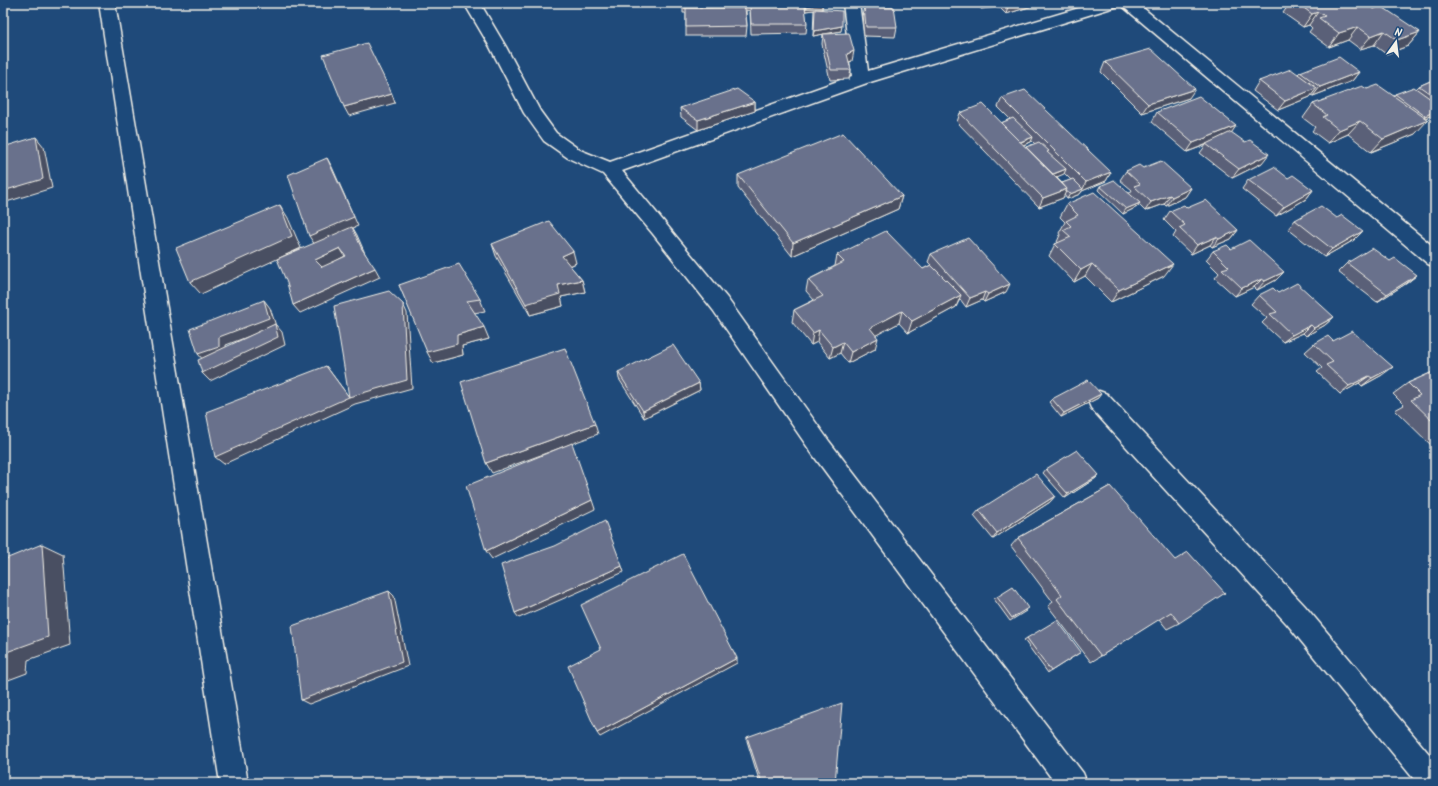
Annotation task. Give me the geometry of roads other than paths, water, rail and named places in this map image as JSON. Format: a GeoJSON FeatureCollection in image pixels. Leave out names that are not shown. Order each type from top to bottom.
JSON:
{"type":"FeatureCollection","features":[{"type":"Feature","properties":{"kind":"street"},"geometry":{"type":"LineString","coordinates":[[107,3],[208,615],[234,783]]}},
{"type":"Feature","properties":{"kind":"street"},"geometry":{"type":"LineString","coordinates":[[472,3],[498,47],[533,113],[550,137],[574,154],[609,169],[660,229],[720,304],[820,448],[1073,783]]}},
{"type":"Feature","properties":{"kind":"street"},"geometry":{"type":"LineString","coordinates":[[851,3],[861,79]]}},
{"type":"Feature","properties":{"kind":"street"},"geometry":{"type":"LineString","coordinates":[[609,169],[861,79],[1075,8],[1113,3]]}},
{"type":"Feature","properties":{"kind":"street"},"geometry":{"type":"LineString","coordinates":[[1127,3],[1435,259]]}},
{"type":"Feature","properties":{"kind":"street"},"geometry":{"type":"LineString","coordinates":[[1099,401],[1296,615],[1435,783]]}}]}
